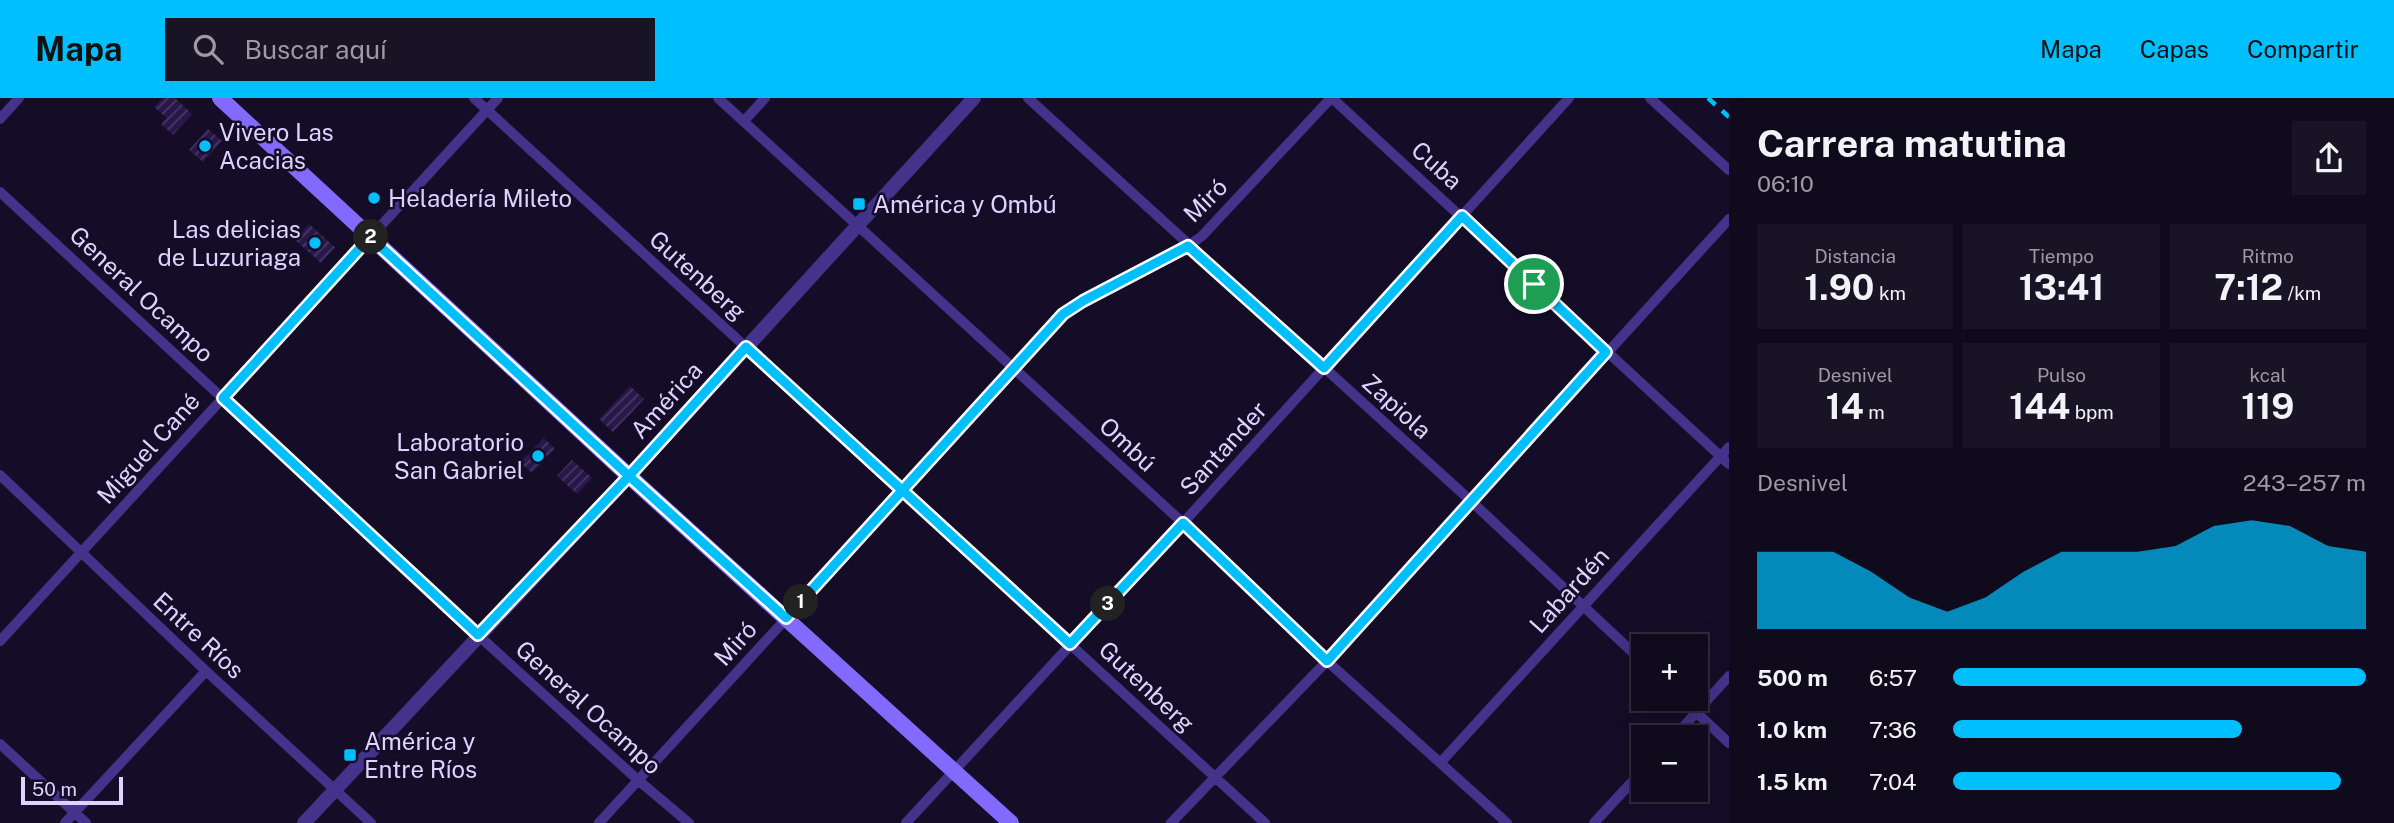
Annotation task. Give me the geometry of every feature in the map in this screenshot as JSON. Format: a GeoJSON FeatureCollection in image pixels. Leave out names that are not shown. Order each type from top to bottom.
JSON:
{"type":"FeatureCollection","features":[{"type":"Feature","properties":{"kind":"main road"},"geometry":{"type":"LineString","coordinates":[[220,98],[629,476],[1012,823]]}},
{"type":"Feature","properties":{"kind":"street"},"geometry":{"type":"LineString","coordinates":[[0,119],[19,98]]}},
{"type":"Feature","properties":{"kind":"street","name":"Gutenberg"},"geometry":{"type":"LineString","coordinates":[[474,98],[1265,823]]}},
{"type":"Feature","properties":{"kind":"street","name":"Miguel Cané"},"geometry":{"type":"LineString","coordinates":[[0,641],[498,98]]}},
{"type":"Feature","properties":{"kind":"street","name":"Ombú"},"geometry":{"type":"LineString","coordinates":[[718,98],[1183,523],[1327,661],[1507,823]]}},
{"type":"Feature","properties":{"kind":"street"},"geometry":{"type":"LineString","coordinates":[[744,121],[765,98]]}},
{"type":"Feature","properties":{"kind":"street","name":"América"},"geometry":{"type":"LineString","coordinates":[[304,823],[629,476],[974,98]]}},
{"type":"Feature","properties":{"kind":"street","name":"Zapiola"},"geometry":{"type":"LineString","coordinates":[[1028,98],[1631,650]]}},
{"type":"Feature","properties":{"kind":"street","name":"Miró"},"geometry":{"type":"LineString","coordinates":[[599,823],[1063,314],[1202,236],[1332,98]]}},
{"type":"Feature","properties":{"kind":"street","name":"Cuba"},"geometry":{"type":"LineString","coordinates":[[1332,98],[1725,460]]}},
{"type":"Feature","properties":{"kind":"street","name":"Santander"},"geometry":{"type":"LineString","coordinates":[[906,823],[1569,98]]}},
{"type":"Feature","properties":{"kind":"street"},"geometry":{"type":"LineString","coordinates":[[1650,98],[1729,170]]}},
{"type":"Feature","properties":{"kind":"street","name":"General Ocampo"},"geometry":{"type":"LineString","coordinates":[[0,192],[478,635],[689,823]]}},
{"type":"Feature","properties":{"kind":"street"},"geometry":{"type":"LineString","coordinates":[[1171,823],[1327,661],[1729,219]]}},
{"type":"Feature","properties":{"kind":"street","name":"Labardén"},"geometry":{"type":"LineString","coordinates":[[1441,762],[1584,605],[1725,460],[1729,447]]}},
{"type":"Feature","properties":{"kind":"street","name":"Entre Ríos"},"geometry":{"type":"LineString","coordinates":[[0,475],[371,823]]}},
{"type":"Feature","properties":{"kind":"street"},"geometry":{"type":"LineString","coordinates":[[65,823],[206,671]]}},
{"type":"Feature","properties":{"kind":"street"},"geometry":{"type":"LineString","coordinates":[[1685,725],[1729,677]]}},
{"type":"Feature","properties":{"kind":"street"},"geometry":{"type":"LineString","coordinates":[[1696,713],[1729,743]]}},
{"type":"Feature","properties":{"kind":"street"},"geometry":{"type":"LineString","coordinates":[[0,744],[86,823]]}},
{"type":"Feature","properties":{"kind":"street"},"geometry":{"type":"LineString","coordinates":[[1594,823],[1631,783]]}},
{"type":"Feature","properties":{"kind":"building"},"geometry":{"type":"Polygon","coordinates":[[[163,98],[175,98],[192,114],[173,135],[161,124],[167,118],[154,107],[163,98]]]}},
{"type":"Feature","properties":{"kind":"building","name":"Vivero Las Acacias"},"geometry":{"type":"Polygon","coordinates":[[[208,129],[222,141],[203,162],[189,150],[208,129]]]}},
{"type":"Feature","properties":{"kind":"building","name":"Las delicias de Luzuriaga"},"geometry":{"type":"Polygon","coordinates":[[[309,224],[335,247],[321,263],[295,240],[309,224]]]}},
{"type":"Feature","properties":{"kind":"building"},"geometry":{"type":"Polygon","coordinates":[[[630,386],[644,399],[613,432],[599,419],[630,386]]]}},
{"type":"Feature","properties":{"kind":"building","name":"Laboratorio San Gabriel"},"geometry":{"type":"Polygon","coordinates":[[[544,438],[555,449],[532,473],[520,462],[544,438]]]}},
{"type":"Feature","properties":{"kind":"building"},"geometry":{"type":"Polygon","coordinates":[[[572,460],[592,478],[577,494],[557,476],[572,460]]]}},
{"type":"Feature","properties":{"kind":"railway"},"geometry":{"type":"LineString","coordinates":[[1708,98],[1729,117]]}},
{"type":"Feature","properties":{"kind":"place","name":"Vivero Las Acacias"},"geometry":{"type":"Point","coordinates":[205,146]}},
{"type":"Feature","properties":{"kind":"place","name":"Heladería Mileto"},"geometry":{"type":"Point","coordinates":[374,198]}},
{"type":"Feature","properties":{"kind":"place","name":"América y Ombú"},"geometry":{"type":"Point","coordinates":[859,204]}},
{"type":"Feature","properties":{"kind":"place","name":"Las delicias de Luzuriaga"},"geometry":{"type":"Point","coordinates":[315,243]}},
{"type":"Feature","properties":{"kind":"place","name":"Laboratorio San Gabriel"},"geometry":{"type":"Point","coordinates":[538,456]}},
{"type":"Feature","properties":{"kind":"place","name":"América y Entre Ríos"},"geometry":{"type":"Point","coordinates":[350,755]}},
{"type":"Feature","properties":{"kind":"route"},"geometry":{"type":"LineString","coordinates":[[1534,284],[1462,216],[1324,368],[1188,246],[1063,314],[903,492],[786,618],[629,476],[478,635],[223,398],[370,237],[629,476],[746,347],[903,492],[1070,644],[1183,523],[1327,661],[1606,352],[1534,284]]}}]}
